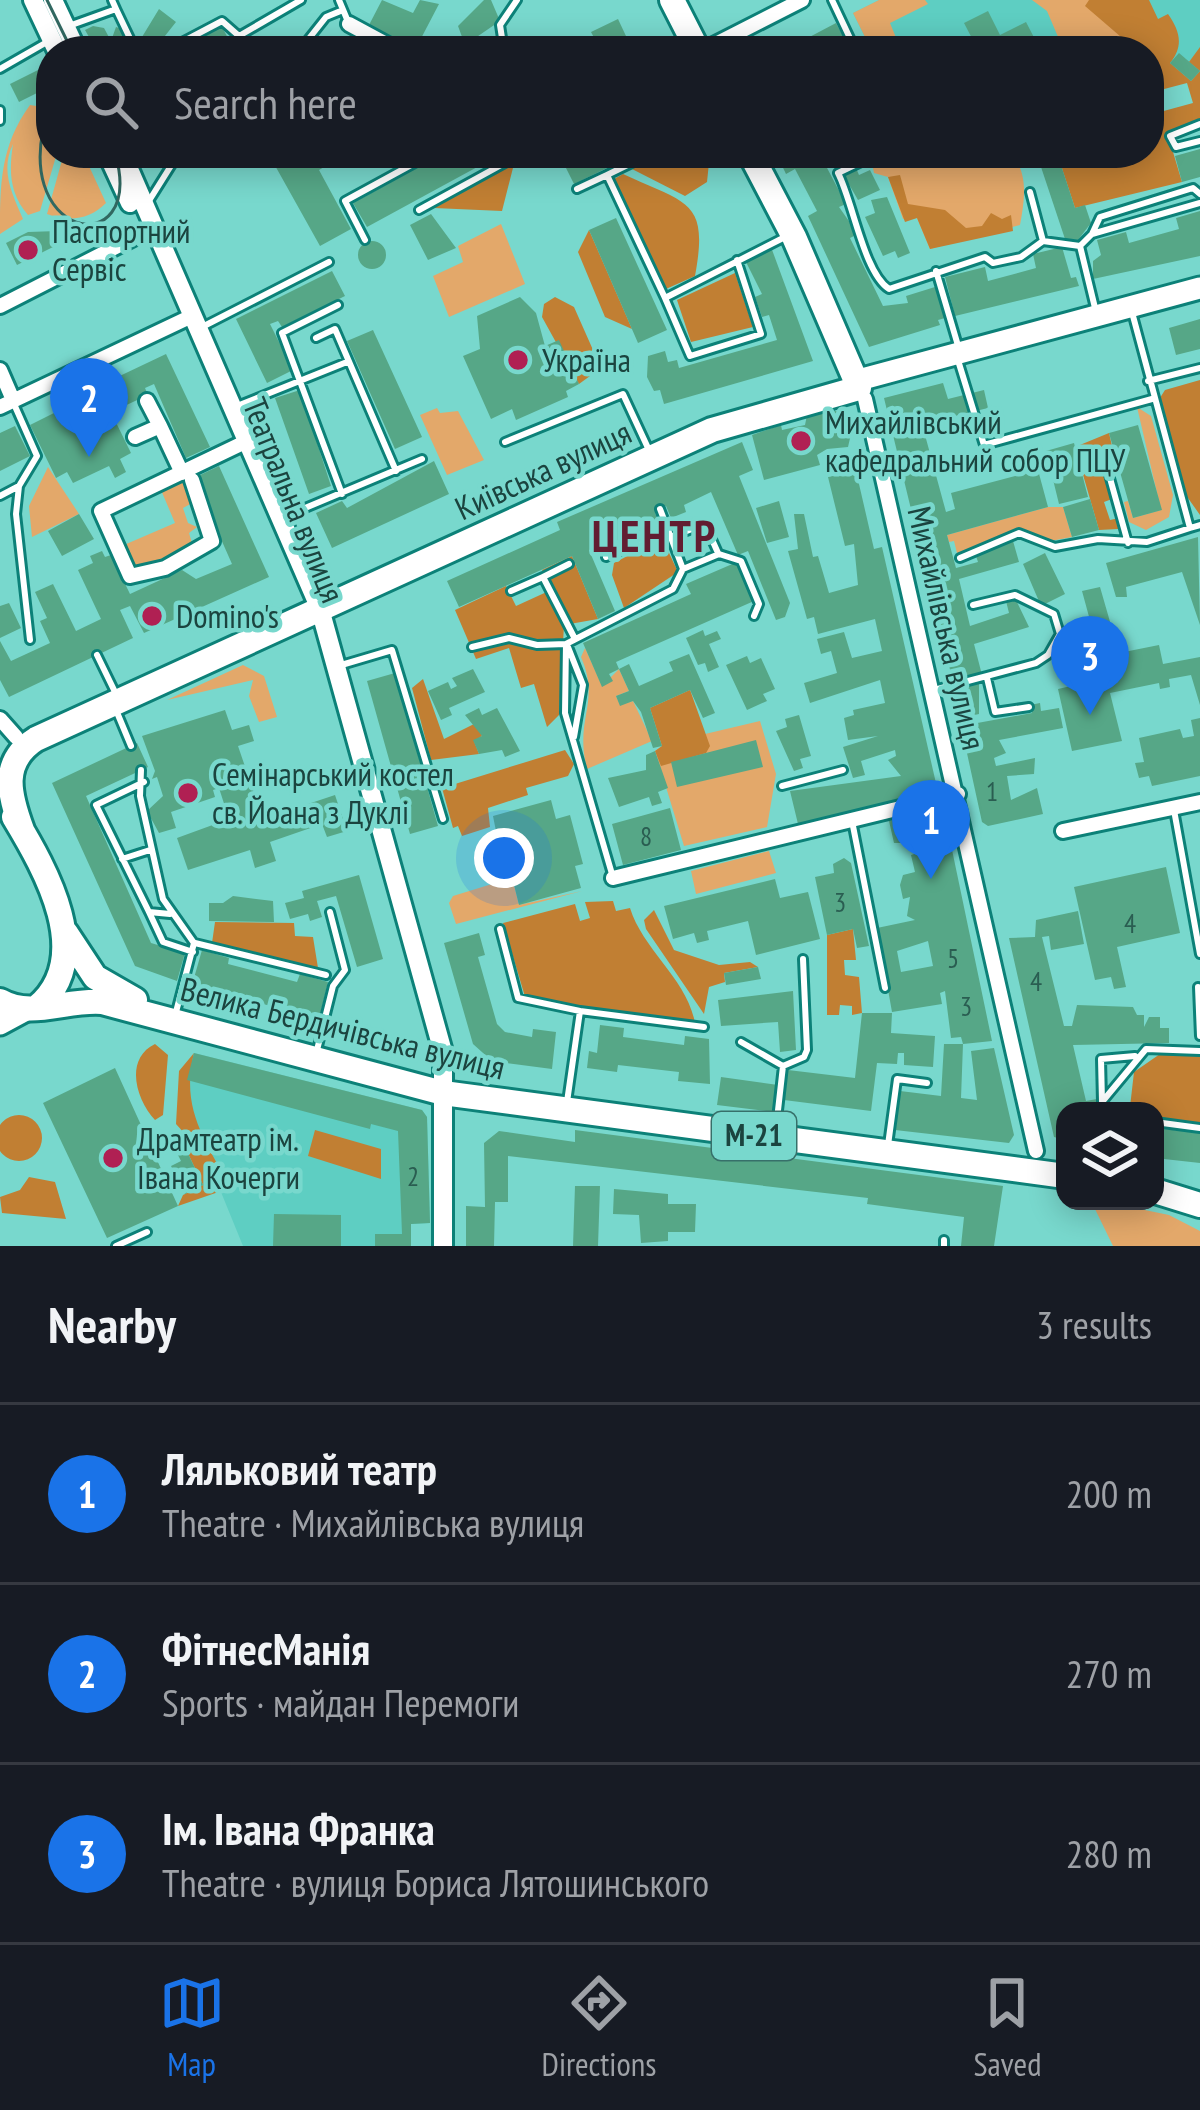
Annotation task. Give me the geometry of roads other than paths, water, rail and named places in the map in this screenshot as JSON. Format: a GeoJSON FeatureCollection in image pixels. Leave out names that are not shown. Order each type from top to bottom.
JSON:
{"type":"FeatureCollection","features":[{"type":"Feature","properties":{"kind":"highway"},"geometry":{"type":"LineString","coordinates":[[673,0],[692,36]]}},
{"type":"Feature","properties":{"kind":"highway"},"geometry":{"type":"LineString","coordinates":[[758,168],[792,233],[860,389]]}},
{"type":"Feature","properties":{"kind":"highway","name":"Київська вулиця"},"geometry":{"type":"LineString","coordinates":[[22,830],[9,788],[19,752],[114,698],[644,462],[736,413],[860,389]]}},
{"type":"Feature","properties":{"kind":"highway","name":"Київська вулиця"},"geometry":{"type":"LineString","coordinates":[[5,734],[114,698]]}},
{"type":"Feature","properties":{"kind":"highway"},"geometry":{"type":"LineString","coordinates":[[0,794],[22,830]]}},
{"type":"Feature","properties":{"kind":"highway","name":"М-21"},"geometry":{"type":"LineString","coordinates":[[22,830],[66,933]]}},
{"type":"Feature","properties":{"kind":"highway"},"geometry":{"type":"LineString","coordinates":[[30,1009],[59,982],[66,933]]}},
{"type":"Feature","properties":{"kind":"highway","name":"Велика Бердичівська вулиця"},"geometry":{"type":"LineString","coordinates":[[66,933],[80,959],[106,986],[176,1012],[442,1086],[1056,1171]]}},
{"type":"Feature","properties":{"kind":"highway","name":"М-21"},"geometry":{"type":"LineString","coordinates":[[0,1001],[30,1009]]}},
{"type":"Feature","properties":{"kind":"highway","name":"Велика Бердичівська вулиця"},"geometry":{"type":"LineString","coordinates":[[30,1009],[102,1002],[442,1086],[1056,1171]]}},
{"type":"Feature","properties":{"kind":"highway"},"geometry":{"type":"LineString","coordinates":[[1164,1184],[1200,1195]]}},
{"type":"Feature","properties":{"kind":"highway"},"geometry":{"type":"LineString","coordinates":[[1164,1194],[1200,1205]]}},
{"type":"Feature","properties":{"kind":"main road","name":"Київська вулиця"},"geometry":{"type":"LineString","coordinates":[[860,389],[958,356],[1200,288]]}},
{"type":"Feature","properties":{"kind":"main road","name":"Київська вулиця"},"geometry":{"type":"LineString","coordinates":[[958,356],[1200,298]]}},
{"type":"Feature","properties":{"kind":"main road"},"geometry":{"type":"LineString","coordinates":[[0,1024],[30,1009]]}},
{"type":"Feature","properties":{"kind":"street"},"geometry":{"type":"LineString","coordinates":[[33,0],[57,36]]}},
{"type":"Feature","properties":{"kind":"street"},"geometry":{"type":"LineString","coordinates":[[53,0],[59,36]]}},
{"type":"Feature","properties":{"kind":"street"},"geometry":{"type":"LineString","coordinates":[[730,36],[802,0]]}},
{"type":"Feature","properties":{"kind":"street"},"geometry":{"type":"LineString","coordinates":[[346,17],[376,36]]}},
{"type":"Feature","properties":{"kind":"street","name":"Театральна вулиця"},"geometry":{"type":"LineString","coordinates":[[114,168],[188,317],[314,606],[442,1086]]}},
{"type":"Feature","properties":{"kind":"street","name":"Театральна вулиця"},"geometry":{"type":"LineString","coordinates":[[128,168],[145,207],[148,230]]}},
{"type":"Feature","properties":{"kind":"street"},"geometry":{"type":"LineString","coordinates":[[0,306],[148,230]]}},
{"type":"Feature","properties":{"kind":"street"},"geometry":{"type":"LineString","coordinates":[[0,370],[6,400],[188,317]]}},
{"type":"Feature","properties":{"kind":"street","name":"Театральна вулиця"},"geometry":{"type":"LineString","coordinates":[[188,317],[283,517],[314,606],[441,1045],[443,1246]]}},
{"type":"Feature","properties":{"kind":"street","name":"Михайлівська вулиця"},"geometry":{"type":"LineString","coordinates":[[860,389],[934,690],[1036,1151]]}},
{"type":"Feature","properties":{"kind":"street"},"geometry":{"type":"LineString","coordinates":[[147,401],[187,477],[212,541],[165,568],[130,576],[101,511],[187,477],[241,444]]}},
{"type":"Feature","properties":{"kind":"street"},"geometry":{"type":"LineString","coordinates":[[135,437],[160,426]]}},
{"type":"Feature","properties":{"kind":"street"},"geometry":{"type":"LineString","coordinates":[[613,878],[958,794]]}},
{"type":"Feature","properties":{"kind":"street"},"geometry":{"type":"LineString","coordinates":[[1063,831],[1200,802]]}},
{"type":"Feature","properties":{"kind":"lane"},"geometry":{"type":"LineString","coordinates":[[194,36],[222,21],[239,35],[301,0]]}},
{"type":"Feature","properties":{"kind":"lane"},"geometry":{"type":"LineString","coordinates":[[311,36],[326,16],[346,17],[339,0]]}},
{"type":"Feature","properties":{"kind":"lane"},"geometry":{"type":"LineString","coordinates":[[502,36],[500,25],[517,0]]}},
{"type":"Feature","properties":{"kind":"lane"},"geometry":{"type":"LineString","coordinates":[[832,0],[849,36]]}},
{"type":"Feature","properties":{"kind":"lane"},"geometry":{"type":"LineString","coordinates":[[64,36],[114,4],[129,36]]}},
{"type":"Feature","properties":{"kind":"lane"},"geometry":{"type":"LineString","coordinates":[[0,69],[36,51]]}},
{"type":"Feature","properties":{"kind":"lane"},"geometry":{"type":"LineString","coordinates":[[0,110],[0,121]]}},
{"type":"Feature","properties":{"kind":"lane"},"geometry":{"type":"LineString","coordinates":[[1196,126],[1198,142],[1173,147],[1172,132],[1196,126]]}},
{"type":"Feature","properties":{"kind":"lane"},"geometry":{"type":"LineString","coordinates":[[145,207],[170,168]]}},
{"type":"Feature","properties":{"kind":"lane"},"geometry":{"type":"LineString","coordinates":[[365,240],[344,201],[405,168]]}},
{"type":"Feature","properties":{"kind":"lane"},"geometry":{"type":"LineString","coordinates":[[419,210],[496,168]]}},
{"type":"Feature","properties":{"kind":"lane"},"geometry":{"type":"LineString","coordinates":[[577,189],[622,168]]}},
{"type":"Feature","properties":{"kind":"lane"},"geometry":{"type":"LineString","coordinates":[[848,168],[838,173],[881,284],[889,289],[985,257],[993,263],[1021,256],[1043,241],[1080,246]]}},
{"type":"Feature","properties":{"kind":"lane"},"geometry":{"type":"LineString","coordinates":[[608,175],[690,356],[761,334],[737,260]]}},
{"type":"Feature","properties":{"kind":"lane"},"geometry":{"type":"LineString","coordinates":[[1080,246],[1100,217],[1193,188],[1200,199],[1092,234]]}},
{"type":"Feature","properties":{"kind":"lane"},"geometry":{"type":"LineString","coordinates":[[1030,192],[1043,241]]}},
{"type":"Feature","properties":{"kind":"lane"},"geometry":{"type":"LineString","coordinates":[[1124,209],[1128,223]]}},
{"type":"Feature","properties":{"kind":"lane"},"geometry":{"type":"LineString","coordinates":[[665,298],[792,233]]}},
{"type":"Feature","properties":{"kind":"lane"},"geometry":{"type":"LineString","coordinates":[[1080,246],[1097,315]]}},
{"type":"Feature","properties":{"kind":"lane"},"geometry":{"type":"LineString","coordinates":[[188,317],[328,262]]}},
{"type":"Feature","properties":{"kind":"lane"},"geometry":{"type":"LineString","coordinates":[[936,271],[984,445],[1152,399]]}},
{"type":"Feature","properties":{"kind":"lane"},"geometry":{"type":"LineString","coordinates":[[338,305],[283,333],[342,494]]}},
{"type":"Feature","properties":{"kind":"lane"},"geometry":{"type":"LineString","coordinates":[[1133,316],[1190,528]]}},
{"type":"Feature","properties":{"kind":"lane"},"geometry":{"type":"LineString","coordinates":[[316,338],[334,329],[396,471]]}},
{"type":"Feature","properties":{"kind":"lane"},"geometry":{"type":"LineString","coordinates":[[234,407],[347,362]]}},
{"type":"Feature","properties":{"kind":"lane"},"geometry":{"type":"LineString","coordinates":[[1148,380],[1200,368]]}},
{"type":"Feature","properties":{"kind":"lane"},"geometry":{"type":"LineString","coordinates":[[505,442],[623,394],[644,462]]}},
{"type":"Feature","properties":{"kind":"lane"},"geometry":{"type":"LineString","coordinates":[[6,400],[38,456],[19,486],[16,514],[30,640]]}},
{"type":"Feature","properties":{"kind":"lane"},"geometry":{"type":"LineString","coordinates":[[1103,452],[1128,543]]}},
{"type":"Feature","properties":{"kind":"lane"},"geometry":{"type":"LineString","coordinates":[[283,517],[422,459]]}},
{"type":"Feature","properties":{"kind":"lane"},"geometry":{"type":"LineString","coordinates":[[0,496],[19,486]]}},
{"type":"Feature","properties":{"kind":"lane"},"geometry":{"type":"LineString","coordinates":[[660,509],[683,569]]}},
{"type":"Feature","properties":{"kind":"lane"},"geometry":{"type":"LineString","coordinates":[[606,557],[705,524],[719,554]]}},
{"type":"Feature","properties":{"kind":"lane"},"geometry":{"type":"LineString","coordinates":[[960,559],[1019,533],[1048,547],[1098,539],[1128,543],[1170,537],[1200,525]]}},
{"type":"Feature","properties":{"kind":"lane"},"geometry":{"type":"LineString","coordinates":[[472,647],[509,638],[566,644],[673,589],[683,569],[719,554],[741,561],[759,604],[754,616]]}},
{"type":"Feature","properties":{"kind":"lane"},"geometry":{"type":"LineString","coordinates":[[511,591],[569,564]]}},
{"type":"Feature","properties":{"kind":"lane"},"geometry":{"type":"LineString","coordinates":[[543,577],[575,639]]}},
{"type":"Feature","properties":{"kind":"lane"},"geometry":{"type":"LineString","coordinates":[[934,690],[987,678],[1048,655],[1061,623],[1054,614],[1015,595],[973,605]]}},
{"type":"Feature","properties":{"kind":"lane"},"geometry":{"type":"LineString","coordinates":[[566,644],[565,713],[613,878]]}},
{"type":"Feature","properties":{"kind":"lane"},"geometry":{"type":"LineString","coordinates":[[566,644],[583,685],[573,741]]}},
{"type":"Feature","properties":{"kind":"lane"},"geometry":{"type":"LineString","coordinates":[[334,667],[392,650],[443,819]]}},
{"type":"Feature","properties":{"kind":"lane"},"geometry":{"type":"LineString","coordinates":[[97,656],[131,746]]}},
{"type":"Feature","properties":{"kind":"lane"},"geometry":{"type":"LineString","coordinates":[[987,678],[995,712],[1029,707]]}},
{"type":"Feature","properties":{"kind":"lane"},"geometry":{"type":"LineString","coordinates":[[141,770],[140,796],[150,850],[171,914],[194,947]]}},
{"type":"Feature","properties":{"kind":"lane"},"geometry":{"type":"LineString","coordinates":[[782,786],[843,770]]}},
{"type":"Feature","properties":{"kind":"lane"},"geometry":{"type":"LineString","coordinates":[[144,782],[96,805],[164,942],[326,975]]}},
{"type":"Feature","properties":{"kind":"lane"},"geometry":{"type":"LineString","coordinates":[[1174,808],[1200,954]]}},
{"type":"Feature","properties":{"kind":"lane"},"geometry":{"type":"LineString","coordinates":[[852,821],[885,988]]}},
{"type":"Feature","properties":{"kind":"lane"},"geometry":{"type":"LineString","coordinates":[[122,859],[150,850]]}},
{"type":"Feature","properties":{"kind":"lane"},"geometry":{"type":"LineString","coordinates":[[149,912],[171,914]]}},
{"type":"Feature","properties":{"kind":"lane"},"geometry":{"type":"LineString","coordinates":[[317,1050],[333,986],[345,970],[331,912]]}},
{"type":"Feature","properties":{"kind":"lane"},"geometry":{"type":"LineString","coordinates":[[500,929],[518,998],[704,1027]]}},
{"type":"Feature","properties":{"kind":"lane"},"geometry":{"type":"LineString","coordinates":[[176,1012],[194,947]]}},
{"type":"Feature","properties":{"kind":"lane"},"geometry":{"type":"LineString","coordinates":[[784,1066],[805,1057],[807,1050],[803,959]]}},
{"type":"Feature","properties":{"kind":"lane"},"geometry":{"type":"LineString","coordinates":[[1198,987],[1200,1036]]}},
{"type":"Feature","properties":{"kind":"lane"},"geometry":{"type":"LineString","coordinates":[[567,1102],[580,1011]]}},
{"type":"Feature","properties":{"kind":"lane"},"geometry":{"type":"LineString","coordinates":[[741,1042],[784,1066]]}},
{"type":"Feature","properties":{"kind":"lane"},"geometry":{"type":"LineString","coordinates":[[1106,1102],[1136,1056],[1146,1049],[1200,1051]]}},
{"type":"Feature","properties":{"kind":"lane"},"geometry":{"type":"LineString","coordinates":[[1103,1102],[1101,1060],[1136,1056]]}},
{"type":"Feature","properties":{"kind":"lane"},"geometry":{"type":"LineString","coordinates":[[776,1132],[784,1066]]}},
{"type":"Feature","properties":{"kind":"lane"},"geometry":{"type":"LineString","coordinates":[[887,1145],[897,1079],[927,1083]]}},
{"type":"Feature","properties":{"kind":"lane"},"geometry":{"type":"LineString","coordinates":[[1164,1123],[1200,1128]]}},
{"type":"Feature","properties":{"kind":"lane"},"geometry":{"type":"LineString","coordinates":[[116,1246],[147,1232]]}},
{"type":"Feature","properties":{"kind":"tram line"},"geometry":{"type":"LineString","coordinates":[[47,0],[65,36]]}},
{"type":"Feature","properties":{"kind":"tram line"},"geometry":{"type":"LineString","coordinates":[[42,168],[44,185],[58,209],[76,222],[96,223],[112,212],[120,189],[117,168]]}},
{"type":"Feature","properties":{"kind":"place","name":"Паспортний Сервіс"},"geometry":{"type":"Point","coordinates":[28,250]}},
{"type":"Feature","properties":{"kind":"place","name":"Україна"},"geometry":{"type":"Point","coordinates":[518,360]}},
{"type":"Feature","properties":{"kind":"place","name":"Михайлівський кафедральний собор ПЦУ"},"geometry":{"type":"Point","coordinates":[801,441]}},
{"type":"Feature","properties":{"kind":"place","name":"ФітнесМанія"},"geometry":{"type":"Point","coordinates":[89,457]}},
{"type":"Feature","properties":{"kind":"place","name":"Domino's"},"geometry":{"type":"Point","coordinates":[152,616]}},
{"type":"Feature","properties":{"kind":"place","name":"Ім. Івана Франка"},"geometry":{"type":"Point","coordinates":[1090,715]}},
{"type":"Feature","properties":{"kind":"place","name":"Семінарський костел св. Йоана з Дуклі"},"geometry":{"type":"Point","coordinates":[188,793]}},
{"type":"Feature","properties":{"kind":"place","name":"Ляльковий театр"},"geometry":{"type":"Point","coordinates":[931,879]}},
{"type":"Feature","properties":{"kind":"place","name":"Драмтеатр ім. Івана Кочерги"},"geometry":{"type":"Point","coordinates":[113,1158]}},
{"type":"Feature","properties":{"kind":"district","name":"ЦЕНТР"},"geometry":{"type":"Point","coordinates":[655,536]}}]}
